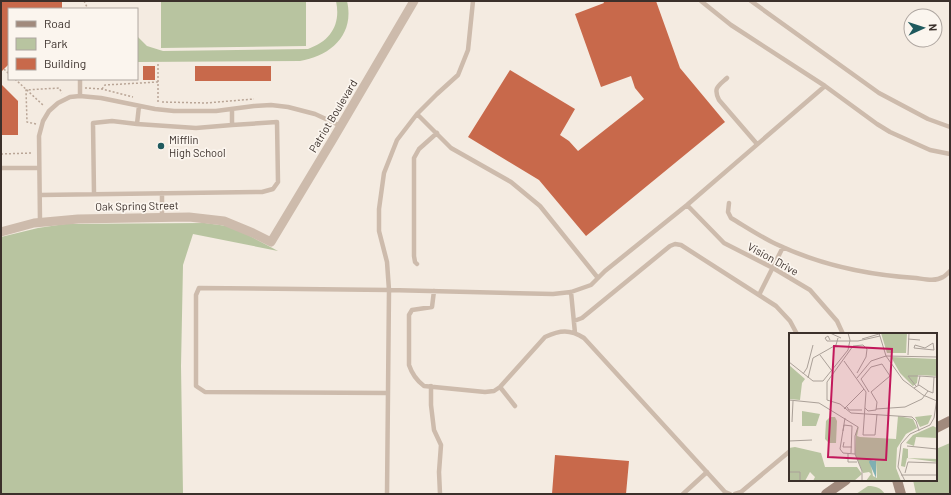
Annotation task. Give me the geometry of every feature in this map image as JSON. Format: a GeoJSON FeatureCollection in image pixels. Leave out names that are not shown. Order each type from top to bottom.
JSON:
{"type":"FeatureCollection","features":[{"type":"Feature","properties":{"kind":"main road"},"geometry":{"type":"LineString","coordinates":[[937,428],[950,421]]}},
{"type":"Feature","properties":{"kind":"main road"},"geometry":{"type":"LineString","coordinates":[[826,494],[845,481]]}},
{"type":"Feature","properties":{"kind":"main road"},"geometry":{"type":"LineString","coordinates":[[897,481],[901,494]]}},
{"type":"Feature","properties":{"kind":"street","name":"Patriot Boulevard"},"geometry":{"type":"LineString","coordinates":[[271,242],[414,1]]}},
{"type":"Feature","properties":{"kind":"street","name":"Oak Spring Street"},"geometry":{"type":"LineString","coordinates":[[1,232],[40,222],[78,219],[189,217],[224,221],[271,242]]}},
{"type":"Feature","properties":{"kind":"lane"},"geometry":{"type":"LineString","coordinates":[[387,494],[389,290],[387,262],[379,231],[379,208],[384,173],[397,140],[417,114],[458,75],[468,50],[472,1]]}},
{"type":"Feature","properties":{"kind":"lane"},"geometry":{"type":"LineString","coordinates":[[701,1],[731,24],[825,86],[890,132],[930,150],[950,154]]}},
{"type":"Feature","properties":{"kind":"lane"},"geometry":{"type":"LineString","coordinates":[[751,1],[879,93],[928,119],[950,127]]}},
{"type":"Feature","properties":{"kind":"lane"},"geometry":{"type":"LineString","coordinates":[[727,78],[718,86],[716,89],[716,94],[719,100],[757,144]]}},
{"type":"Feature","properties":{"kind":"lane"},"geometry":{"type":"LineString","coordinates":[[80,80],[80,96]]}},
{"type":"Feature","properties":{"kind":"lane"},"geometry":{"type":"LineString","coordinates":[[388,393],[205,392],[196,386],[196,295],[200,288],[389,290],[553,294],[571,292],[591,285],[687,205],[825,86]]}},
{"type":"Feature","properties":{"kind":"lane"},"geometry":{"type":"LineString","coordinates":[[40,222],[39,168],[40,136],[43,121],[49,111],[58,103],[70,97],[80,96],[101,98],[138,106],[174,111],[216,111],[271,105],[288,107],[315,114],[341,126]]}},
{"type":"Feature","properties":{"kind":"lane"},"geometry":{"type":"LineString","coordinates":[[137,124],[138,106]]}},
{"type":"Feature","properties":{"kind":"lane"},"geometry":{"type":"LineString","coordinates":[[232,109],[232,125]]}},
{"type":"Feature","properties":{"kind":"lane"},"geometry":{"type":"LineString","coordinates":[[417,114],[451,148],[511,182],[540,206],[598,278]]}},
{"type":"Feature","properties":{"kind":"lane"},"geometry":{"type":"LineString","coordinates":[[40,195],[262,192],[273,189],[278,182],[277,122],[196,128],[115,122],[93,123],[94,194]]}},
{"type":"Feature","properties":{"kind":"lane"},"geometry":{"type":"LineString","coordinates":[[416,264],[414,256],[414,158],[419,149],[437,133]]}},
{"type":"Feature","properties":{"kind":"lane"},"geometry":{"type":"LineString","coordinates":[[1,168],[39,168]]}},
{"type":"Feature","properties":{"kind":"lane"},"geometry":{"type":"LineString","coordinates":[[162,193],[162,217]]}},
{"type":"Feature","properties":{"kind":"lane"},"geometry":{"type":"LineString","coordinates":[[729,203],[728,212],[732,218],[783,247],[812,259],[847,269],[875,274],[931,280],[942,278],[950,271]]}},
{"type":"Feature","properties":{"kind":"lane","name":"Vision Drive"},"geometry":{"type":"LineString","coordinates":[[687,205],[724,243],[773,268],[810,290],[837,321],[842,333]]}},
{"type":"Feature","properties":{"kind":"lane"},"geometry":{"type":"LineString","coordinates":[[574,321],[582,318],[670,246],[675,244],[681,245],[778,308],[790,321],[797,333]]}},
{"type":"Feature","properties":{"kind":"lane"},"geometry":{"type":"LineString","coordinates":[[759,295],[783,247]]}},
{"type":"Feature","properties":{"kind":"lane"},"geometry":{"type":"LineString","coordinates":[[434,291],[432,307],[412,310],[409,315],[409,365],[416,380],[424,386],[485,392],[494,391],[500,387],[545,337],[554,332],[575,333],[584,338],[725,492],[730,494]]}},
{"type":"Feature","properties":{"kind":"lane"},"geometry":{"type":"LineString","coordinates":[[571,292],[575,333]]}},
{"type":"Feature","properties":{"kind":"lane"},"geometry":{"type":"LineString","coordinates":[[431,386],[431,405],[434,430],[441,445],[440,494]]}},
{"type":"Feature","properties":{"kind":"lane"},"geometry":{"type":"LineString","coordinates":[[500,387],[515,406]]}},
{"type":"Feature","properties":{"kind":"lane"},"geometry":{"type":"LineString","coordinates":[[735,494],[741,492],[789,452]]}},
{"type":"Feature","properties":{"kind":"lane"},"geometry":{"type":"LineString","coordinates":[[683,494],[707,472]]}},
{"type":"Feature","properties":{"kind":"path"},"geometry":{"type":"LineString","coordinates":[[158,64],[158,102]]}},
{"type":"Feature","properties":{"kind":"path"},"geometry":{"type":"LineString","coordinates":[[4,69],[8,73]]}},
{"type":"Feature","properties":{"kind":"path"},"geometry":{"type":"LineString","coordinates":[[16,80],[44,106]]}},
{"type":"Feature","properties":{"kind":"path"},"geometry":{"type":"LineString","coordinates":[[102,89],[104,85],[158,82]]}},
{"type":"Feature","properties":{"kind":"path"},"geometry":{"type":"LineString","coordinates":[[26,90],[59,88],[62,93]]}},
{"type":"Feature","properties":{"kind":"path"},"geometry":{"type":"LineString","coordinates":[[26,90],[27,122],[36,124]]}},
{"type":"Feature","properties":{"kind":"green space"},"geometry":{"type":"Polygon","coordinates":[[[161,1],[306,1],[306,46],[161,48],[161,1]]]}},
{"type":"Feature","properties":{"kind":"green space"},"geometry":{"type":"Polygon","coordinates":[[[336,1],[347,1],[349,13],[344,34],[330,49],[311,58],[300,61],[138,62],[138,37],[147,46],[163,51],[308,49],[323,41],[332,31],[337,17],[336,1]]]}},
{"type":"Feature","properties":{"kind":"green space"},"geometry":{"type":"Polygon","coordinates":[[[205,223],[227,226],[278,251],[193,234],[183,265],[181,366],[183,494],[1,494],[1,237],[38,228],[65,224],[205,223]]]}},
{"type":"Feature","properties":{"kind":"green space"},"geometry":{"type":"Polygon","coordinates":[[[950,443],[950,494],[916,494],[913,481],[937,481],[937,449],[950,443]]]}},
{"type":"Feature","properties":{"kind":"green space"},"geometry":{"type":"Polygon","coordinates":[[[868,486],[878,488],[885,494],[856,494],[868,486]]]}},
{"type":"Feature","properties":{"kind":"building"},"geometry":{"type":"Polygon","coordinates":[[[1,1],[62,1],[62,8],[8,8],[8,65],[1,72],[1,1]]]}},
{"type":"Feature","properties":{"kind":"building"},"geometry":{"type":"Polygon","coordinates":[[[603,1],[656,1],[680,68],[725,122],[586,236],[539,180],[468,137],[510,70],[575,109],[560,135],[569,141],[578,151],[644,99],[635,88],[631,76],[601,87],[575,14],[604,3],[603,1]]]}},
{"type":"Feature","properties":{"kind":"building"},"geometry":{"type":"Polygon","coordinates":[[[143,66],[155,66],[155,80],[143,80],[143,66]]]}},
{"type":"Feature","properties":{"kind":"building"},"geometry":{"type":"Polygon","coordinates":[[[195,66],[271,66],[271,81],[195,81],[195,66]]]}},
{"type":"Feature","properties":{"kind":"building"},"geometry":{"type":"Polygon","coordinates":[[[1,84],[18,101],[18,135],[1,135],[1,84]]]}},
{"type":"Feature","properties":{"kind":"building"},"geometry":{"type":"Polygon","coordinates":[[[555,455],[629,461],[626,494],[552,494],[555,455]]]}},
{"type":"Feature","properties":{"kind":"place","name":"Mifflin High School"},"geometry":{"type":"Point","coordinates":[161,146]}}]}
